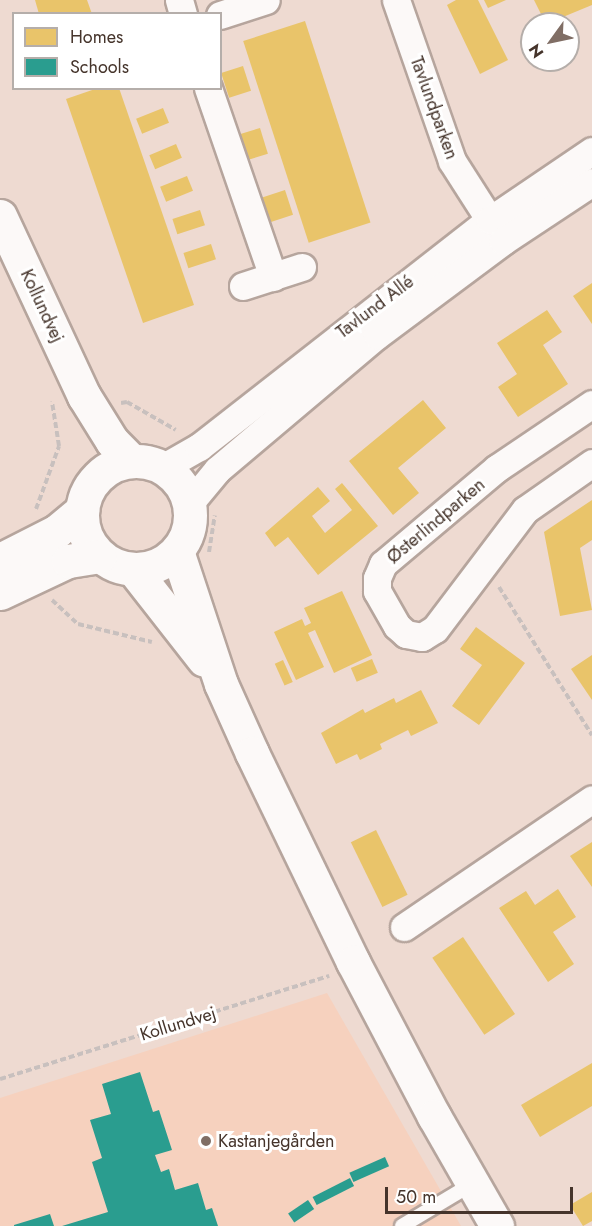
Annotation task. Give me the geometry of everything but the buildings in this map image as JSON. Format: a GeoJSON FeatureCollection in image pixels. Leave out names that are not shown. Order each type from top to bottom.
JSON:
{"type":"FeatureCollection","features":[{"type":"Feature","properties":{"kind":"street"},"geometry":{"type":"LineString","coordinates":[[222,14],[266,0]]}},
{"type":"Feature","properties":{"kind":"street","name":"Tavlundparken"},"geometry":{"type":"LineString","coordinates":[[396,0],[452,161],[496,230]]}},
{"type":"Feature","properties":{"kind":"street"},"geometry":{"type":"LineString","coordinates":[[209,90],[273,277]]}},
{"type":"Feature","properties":{"kind":"street","name":"Tavlund Allé"},"geometry":{"type":"LineString","coordinates":[[205,504],[217,470],[377,335],[496,230],[592,151]]}},
{"type":"Feature","properties":{"kind":"street","name":"Tavlund Allé"},"geometry":{"type":"LineString","coordinates":[[147,464],[199,447],[496,230],[592,182]]}},
{"type":"Feature","properties":{"kind":"street","name":"Kollundvej"},"geometry":{"type":"LineString","coordinates":[[0,216],[89,405],[112,441],[147,464]]}},
{"type":"Feature","properties":{"kind":"street"},"geometry":{"type":"LineString","coordinates":[[243,286],[302,267]]}},
{"type":"Feature","properties":{"kind":"street","name":"Østerlindparken"},"geometry":{"type":"LineString","coordinates":[[592,404],[497,468],[383,564],[377,578],[377,591],[396,626],[406,634],[422,637],[435,629],[525,510],[592,463]]}},
{"type":"Feature","properties":{"kind":"street","name":"Kollundvej"},"geometry":{"type":"LineString","coordinates":[[89,405],[96,478]]}},
{"type":"Feature","properties":{"kind":"street"},"geometry":{"type":"LineString","coordinates":[[0,560],[57,531],[82,510],[96,478],[112,466],[147,464],[174,477],[205,504],[177,551],[149,568],[133,569],[100,556],[89,543],[82,510]]}},
{"type":"Feature","properties":{"kind":"street"},"geometry":{"type":"LineString","coordinates":[[177,551],[221,684],[353,962],[473,1184],[487,1222]]}},
{"type":"Feature","properties":{"kind":"street"},"geometry":{"type":"LineString","coordinates":[[0,593],[69,561],[100,556]]}},
{"type":"Feature","properties":{"kind":"street"},"geometry":{"type":"LineString","coordinates":[[133,569],[165,640],[221,684]]}},
{"type":"Feature","properties":{"kind":"street"},"geometry":{"type":"LineString","coordinates":[[404,927],[592,799]]}},
{"type":"Feature","properties":{"kind":"lane"},"geometry":{"type":"LineString","coordinates":[[402,1226],[422,1221],[473,1184]]}},
{"type":"Feature","properties":{"kind":"path"},"geometry":{"type":"LineString","coordinates":[[32,513],[44,496],[59,446],[51,399]]}},
{"type":"Feature","properties":{"kind":"path"},"geometry":{"type":"LineString","coordinates":[[89,405],[126,402],[166,426],[186,429]]}},
{"type":"Feature","properties":{"kind":"path"},"geometry":{"type":"LineString","coordinates":[[205,504],[208,560]]}},
{"type":"Feature","properties":{"kind":"path"},"geometry":{"type":"LineString","coordinates":[[484,563],[592,735]]}},
{"type":"Feature","properties":{"kind":"path"},"geometry":{"type":"LineString","coordinates":[[39,575],[53,602],[78,624],[165,640]]}},
{"type":"Feature","properties":{"kind":"path"},"geometry":{"type":"LineString","coordinates":[[327,964],[338,985]]}},
{"type":"Feature","properties":{"kind":"path","name":"Kollundvej"},"geometry":{"type":"LineString","coordinates":[[0,1079],[333,975]]}},
{"type":"Feature","properties":{"kind":"shaded area","name":"Kastanjegården"},"geometry":{"type":"Polygon","coordinates":[[[327,993],[461,1226],[0,1226],[0,1098],[327,993]]]}},
{"type":"Feature","properties":{"kind":"place","name":"Kastanjegården"},"geometry":{"type":"Point","coordinates":[206,1141]}}]}
